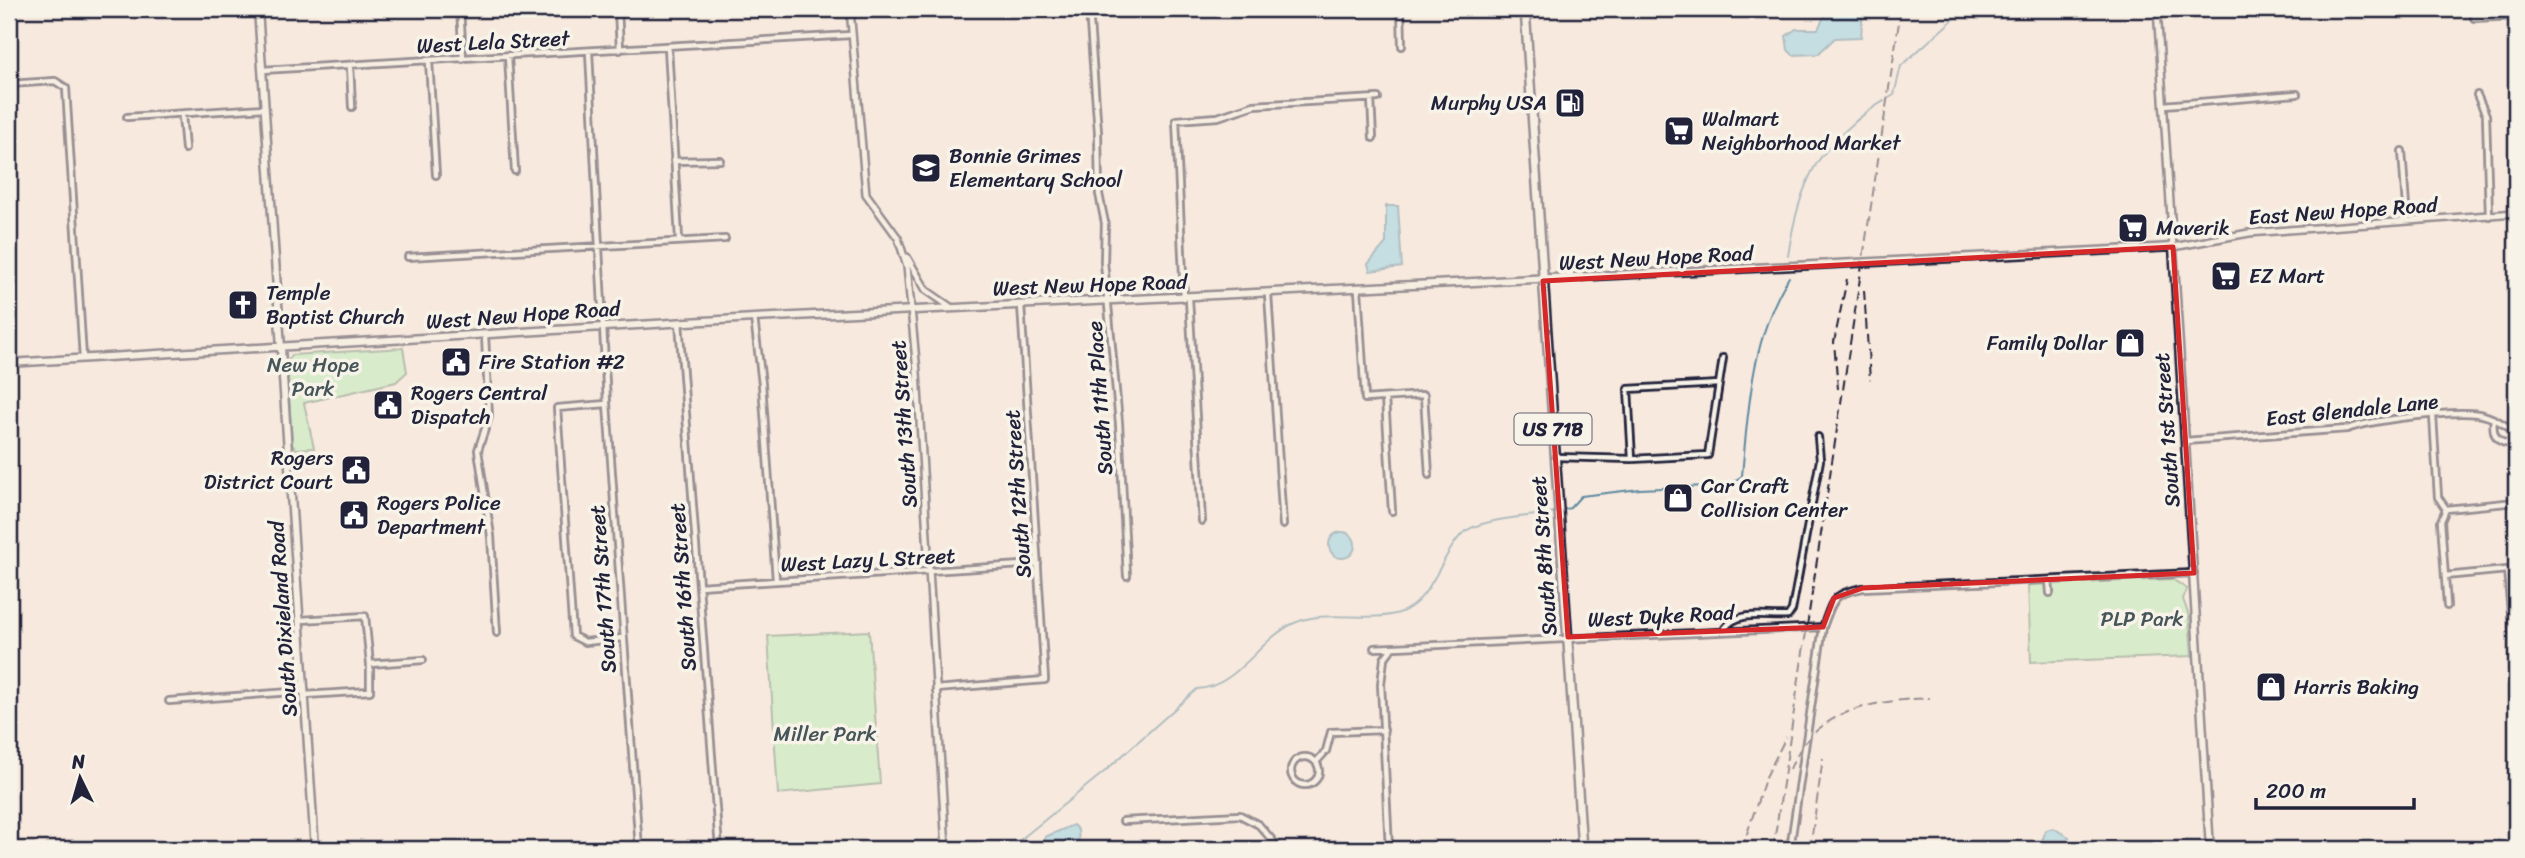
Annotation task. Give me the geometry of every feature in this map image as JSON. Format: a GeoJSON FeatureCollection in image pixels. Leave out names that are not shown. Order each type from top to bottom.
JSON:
{"type":"FeatureCollection","features":[{"type":"Feature","properties":{"kind":"main road","name":"South Dixieland Road"},"geometry":{"type":"LineString","coordinates":[[258,9],[279,347],[301,620],[314,849]]}},
{"type":"Feature","properties":{"kind":"main road","name":"South 8th Street"},"geometry":{"type":"LineString","coordinates":[[1525,9],[1582,849]]}},
{"type":"Feature","properties":{"kind":"main road","name":"West New Hope Road"},"geometry":{"type":"LineString","coordinates":[[9,363],[754,318],[1544,281],[2172,247]]}},
{"type":"Feature","properties":{"kind":"main road","name":"South 1st Street"},"geometry":{"type":"LineString","coordinates":[[2172,247],[2210,849]]}},
{"type":"Feature","properties":{"kind":"street"},"geometry":{"type":"LineString","coordinates":[[460,9],[463,59]]}},
{"type":"Feature","properties":{"kind":"street"},"geometry":{"type":"LineString","coordinates":[[618,9],[620,50]]}},
{"type":"Feature","properties":{"kind":"street","name":"South 13th Street"},"geometry":{"type":"LineString","coordinates":[[850,9],[866,194],[905,253],[946,849]]}},
{"type":"Feature","properties":{"kind":"street","name":"South 11th Place"},"geometry":{"type":"LineString","coordinates":[[1089,9],[1098,132],[1098,194],[1105,223],[1127,576]]}},
{"type":"Feature","properties":{"kind":"street"},"geometry":{"type":"LineString","coordinates":[[1401,9],[1402,46]]}},
{"type":"Feature","properties":{"kind":"street","name":"South 1st Street"},"geometry":{"type":"LineString","coordinates":[[2157,9],[2172,247]]}},
{"type":"Feature","properties":{"kind":"street"},"geometry":{"type":"LineString","coordinates":[[2473,9],[2474,18],[2516,16]]}},
{"type":"Feature","properties":{"kind":"street","name":"West Lela Street"},"geometry":{"type":"LineString","coordinates":[[261,70],[851,35]]}},
{"type":"Feature","properties":{"kind":"street"},"geometry":{"type":"LineString","coordinates":[[668,47],[679,239]]}},
{"type":"Feature","properties":{"kind":"street","name":"South 17th Street"},"geometry":{"type":"LineString","coordinates":[[589,52],[602,327],[639,849]]}},
{"type":"Feature","properties":{"kind":"street"},"geometry":{"type":"LineString","coordinates":[[508,56],[515,172]]}},
{"type":"Feature","properties":{"kind":"street"},"geometry":{"type":"LineString","coordinates":[[429,61],[436,176]]}},
{"type":"Feature","properties":{"kind":"street"},"geometry":{"type":"LineString","coordinates":[[350,65],[352,107]]}},
{"type":"Feature","properties":{"kind":"street"},"geometry":{"type":"LineString","coordinates":[[9,83],[55,80],[65,88],[83,358]]}},
{"type":"Feature","properties":{"kind":"street"},"geometry":{"type":"LineString","coordinates":[[2164,106],[2297,94]]}},
{"type":"Feature","properties":{"kind":"street"},"geometry":{"type":"LineString","coordinates":[[2477,95],[2486,116],[2489,216]]}},
{"type":"Feature","properties":{"kind":"street"},"geometry":{"type":"LineString","coordinates":[[1202,521],[1176,120],[1217,117],[1254,105],[1378,98]]}},
{"type":"Feature","properties":{"kind":"street"},"geometry":{"type":"LineString","coordinates":[[1371,99],[1373,138]]}},
{"type":"Feature","properties":{"kind":"street"},"geometry":{"type":"LineString","coordinates":[[127,117],[264,108]]}},
{"type":"Feature","properties":{"kind":"street"},"geometry":{"type":"LineString","coordinates":[[182,115],[185,149]]}},
{"type":"Feature","properties":{"kind":"street"},"geometry":{"type":"LineString","coordinates":[[2402,151],[2407,222]]}},
{"type":"Feature","properties":{"kind":"street"},"geometry":{"type":"LineString","coordinates":[[674,161],[720,160]]}},
{"type":"Feature","properties":{"kind":"street","name":"East New Hope Road"},"geometry":{"type":"LineString","coordinates":[[2172,247],[2249,233],[2516,213]]}},
{"type":"Feature","properties":{"kind":"street"},"geometry":{"type":"LineString","coordinates":[[408,257],[679,239],[725,239]]}},
{"type":"Feature","properties":{"kind":"street"},"geometry":{"type":"LineString","coordinates":[[905,253],[926,290],[952,308]]}},
{"type":"Feature","properties":{"kind":"street"},"geometry":{"type":"LineString","coordinates":[[1359,289],[1366,399],[1424,395],[1429,475]]}},
{"type":"Feature","properties":{"kind":"street"},"geometry":{"type":"LineString","coordinates":[[1268,294],[1283,525]]}},
{"type":"Feature","properties":{"kind":"street","name":"South 12th Street"},"geometry":{"type":"LineString","coordinates":[[936,689],[1045,680],[1021,305]]}},
{"type":"Feature","properties":{"kind":"street"},"geometry":{"type":"LineString","coordinates":[[754,318],[762,384],[776,580]]}},
{"type":"Feature","properties":{"kind":"street","name":"South 16th Street"},"geometry":{"type":"LineString","coordinates":[[679,323],[719,849]]}},
{"type":"Feature","properties":{"kind":"street"},"geometry":{"type":"LineString","coordinates":[[485,335],[489,416],[478,450],[491,536],[497,633]]}},
{"type":"Feature","properties":{"kind":"street"},"geometry":{"type":"LineString","coordinates":[[1555,457],[1632,459],[1709,454],[1723,358]]}},
{"type":"Feature","properties":{"kind":"street"},"geometry":{"type":"LineString","coordinates":[[1632,459],[1628,389],[1719,384]]}},
{"type":"Feature","properties":{"kind":"street"},"geometry":{"type":"LineString","coordinates":[[1385,398],[1392,511]]}},
{"type":"Feature","properties":{"kind":"street"},"geometry":{"type":"LineString","coordinates":[[607,404],[557,408],[573,636],[585,642],[622,638]]}},
{"type":"Feature","properties":{"kind":"street","name":"East Glendale Lane"},"geometry":{"type":"LineString","coordinates":[[2185,441],[2347,429],[2368,421],[2479,414],[2494,419],[2516,434]]}},
{"type":"Feature","properties":{"kind":"street"},"geometry":{"type":"LineString","coordinates":[[2433,416],[2438,497],[2446,509]]}},
{"type":"Feature","properties":{"kind":"street"},"geometry":{"type":"LineString","coordinates":[[2494,419],[2493,431],[2498,440],[2506,444],[2516,443]]}},
{"type":"Feature","properties":{"kind":"street"},"geometry":{"type":"LineString","coordinates":[[2511,429],[2516,424]]}},
{"type":"Feature","properties":{"kind":"street"},"geometry":{"type":"LineString","coordinates":[[1725,629],[1731,621],[1741,617],[1788,616],[1792,610],[1820,460],[1818,436]]}},
{"type":"Feature","properties":{"kind":"street"},"geometry":{"type":"LineString","coordinates":[[2446,509],[2516,502]]}},
{"type":"Feature","properties":{"kind":"street"},"geometry":{"type":"LineString","coordinates":[[2446,509],[2441,520],[2447,606]]}},
{"type":"Feature","properties":{"kind":"street","name":"West Lazy L Street"},"geometry":{"type":"LineString","coordinates":[[699,586],[1038,564]]}},
{"type":"Feature","properties":{"kind":"street"},"geometry":{"type":"LineString","coordinates":[[2445,576],[2507,570],[2514,619],[2516,666]]}},
{"type":"Feature","properties":{"kind":"street"},"geometry":{"type":"LineString","coordinates":[[1790,849],[1823,627],[1834,598],[1839,593],[1863,588],[2194,573]]}},
{"type":"Feature","properties":{"kind":"street"},"geometry":{"type":"LineString","coordinates":[[2049,580],[2050,593]]}},
{"type":"Feature","properties":{"kind":"street"},"geometry":{"type":"LineString","coordinates":[[169,701],[369,691],[370,664],[365,616],[301,620]]}},
{"type":"Feature","properties":{"kind":"street","name":"West Dyke Road"},"geometry":{"type":"LineString","coordinates":[[1374,648],[1725,629],[1823,627]]}},
{"type":"Feature","properties":{"kind":"street"},"geometry":{"type":"LineString","coordinates":[[1383,849],[1389,849],[1381,684],[1384,659],[1393,648]]}},
{"type":"Feature","properties":{"kind":"street"},"geometry":{"type":"LineString","coordinates":[[370,664],[423,660]]}},
{"type":"Feature","properties":{"kind":"street"},"geometry":{"type":"LineString","coordinates":[[1317,761],[1325,751],[1331,732],[1384,730]]}},
{"type":"Feature","properties":{"kind":"street"},"geometry":{"type":"LineString","coordinates":[[1304,756],[1317,761],[1320,772],[1316,781],[1304,785],[1296,782],[1291,769],[1296,759],[1304,756]]}},
{"type":"Feature","properties":{"kind":"street"},"geometry":{"type":"LineString","coordinates":[[1123,821],[1240,815],[1259,825],[1280,849]]}},
{"type":"Feature","properties":{"kind":"highlighted area"},"geometry":{"type":"Polygon","coordinates":[[[2173,247],[2194,573],[1863,588],[1834,598],[1823,627],[1568,637],[1543,281],[2173,247]]]}},
{"type":"Feature","properties":{"kind":"green space","name":"New Hope Park"},"geometry":{"type":"Polygon","coordinates":[[[403,348],[407,372],[396,382],[304,403],[314,448],[296,449],[292,445],[287,362],[292,355],[403,348]]]}},
{"type":"Feature","properties":{"kind":"green space","name":"PLP Park"},"geometry":{"type":"Polygon","coordinates":[[[2172,579],[2187,589],[2183,599],[2189,616],[2192,656],[2031,662],[2028,585],[2172,579]]]}},
{"type":"Feature","properties":{"kind":"green space","name":"Miller Park"},"geometry":{"type":"Polygon","coordinates":[[[869,631],[880,784],[778,794],[768,636],[869,631]]]}},
{"type":"Feature","properties":{"kind":"water"},"geometry":{"type":"Polygon","coordinates":[[[1828,9],[1863,9],[1861,37],[1835,38],[1818,54],[1793,55],[1788,50],[1786,36],[1796,29],[1818,29],[1828,9]]]}},
{"type":"Feature","properties":{"kind":"water"},"geometry":{"type":"Polygon","coordinates":[[[1386,206],[1398,206],[1402,267],[1370,271],[1368,264],[1386,243],[1386,206]]]}},
{"type":"Feature","properties":{"kind":"water"},"geometry":{"type":"Polygon","coordinates":[[[1342,532],[1351,536],[1355,545],[1351,554],[1342,558],[1333,554],[1329,545],[1333,536],[1342,532]]]}},
{"type":"Feature","properties":{"kind":"water"},"geometry":{"type":"Polygon","coordinates":[[[1073,825],[1078,830],[1079,845],[1072,849],[1046,849],[1045,837],[1073,825]]]}},
{"type":"Feature","properties":{"kind":"water"},"geometry":{"type":"Polygon","coordinates":[[[2053,828],[2069,837],[2071,849],[2039,849],[2046,830],[2053,828]]]}},
{"type":"Feature","properties":{"kind":"waterway"},"geometry":{"type":"LineString","coordinates":[[1889,98],[1894,95],[1901,66],[1965,9]]}},
{"type":"Feature","properties":{"kind":"waterway"},"geometry":{"type":"LineString","coordinates":[[1788,256],[1797,211],[1814,168],[1846,130],[1884,101]]}},
{"type":"Feature","properties":{"kind":"waterway"},"geometry":{"type":"LineString","coordinates":[[1563,510],[1570,508],[1581,496],[1640,489],[1728,485],[1742,476],[1750,399],[1759,348],[1777,300],[1789,277]]}},
{"type":"Feature","properties":{"kind":"waterway"},"geometry":{"type":"LineString","coordinates":[[1009,849],[1104,772],[1197,689],[1211,686],[1236,672],[1268,641],[1292,624],[1318,617],[1373,617],[1399,613],[1420,599],[1428,589],[1462,534],[1493,521],[1555,512]]}},
{"type":"Feature","properties":{"kind":"railway"},"geometry":{"type":"LineString","coordinates":[[1773,849],[1901,9]]}},
{"type":"Feature","properties":{"kind":"railway"},"geometry":{"type":"LineString","coordinates":[[1838,389],[1834,342],[1847,279]]}},
{"type":"Feature","properties":{"kind":"railway"},"geometry":{"type":"LineString","coordinates":[[1864,290],[1870,380]]}},
{"type":"Feature","properties":{"kind":"railway"},"geometry":{"type":"LineString","coordinates":[[1790,769],[1814,733],[1830,721],[1867,706],[1930,698]]}},
{"type":"Feature","properties":{"kind":"railway"},"geometry":{"type":"LineString","coordinates":[[1742,849],[1765,779],[1786,737]]}},
{"type":"Feature","properties":{"kind":"railway"},"geometry":{"type":"LineString","coordinates":[[1810,849],[1823,758]]}},
{"type":"Feature","properties":{"kind":"place","name":"Murphy USA"},"geometry":{"type":"Point","coordinates":[1570,103]}},
{"type":"Feature","properties":{"kind":"place","name":"Walmart Neighborhood Market"},"geometry":{"type":"Point","coordinates":[1679,131]}},
{"type":"Feature","properties":{"kind":"place","name":"Bonnie Grimes Elementary School"},"geometry":{"type":"Point","coordinates":[926,168]}},
{"type":"Feature","properties":{"kind":"place","name":"Maverik"},"geometry":{"type":"Point","coordinates":[2133,228]}},
{"type":"Feature","properties":{"kind":"place","name":"EZ Mart"},"geometry":{"type":"Point","coordinates":[2226,276]}},
{"type":"Feature","properties":{"kind":"place","name":"Temple Baptist Church"},"geometry":{"type":"Point","coordinates":[243,305]}},
{"type":"Feature","properties":{"kind":"place","name":"Family Dollar"},"geometry":{"type":"Point","coordinates":[2130,343]}},
{"type":"Feature","properties":{"kind":"place","name":"Fire Station #2"},"geometry":{"type":"Point","coordinates":[456,362]}},
{"type":"Feature","properties":{"kind":"place","name":"Rogers Central Dispatch"},"geometry":{"type":"Point","coordinates":[388,405]}},
{"type":"Feature","properties":{"kind":"place","name":"Rogers District Court"},"geometry":{"type":"Point","coordinates":[356,470]}},
{"type":"Feature","properties":{"kind":"place","name":"Car Craft Collision Center"},"geometry":{"type":"Point","coordinates":[1678,498]}},
{"type":"Feature","properties":{"kind":"place","name":"Rogers Police Department"},"geometry":{"type":"Point","coordinates":[354,515]}},
{"type":"Feature","properties":{"kind":"place","name":"Harris Baking"},"geometry":{"type":"Point","coordinates":[2271,687]}}]}
